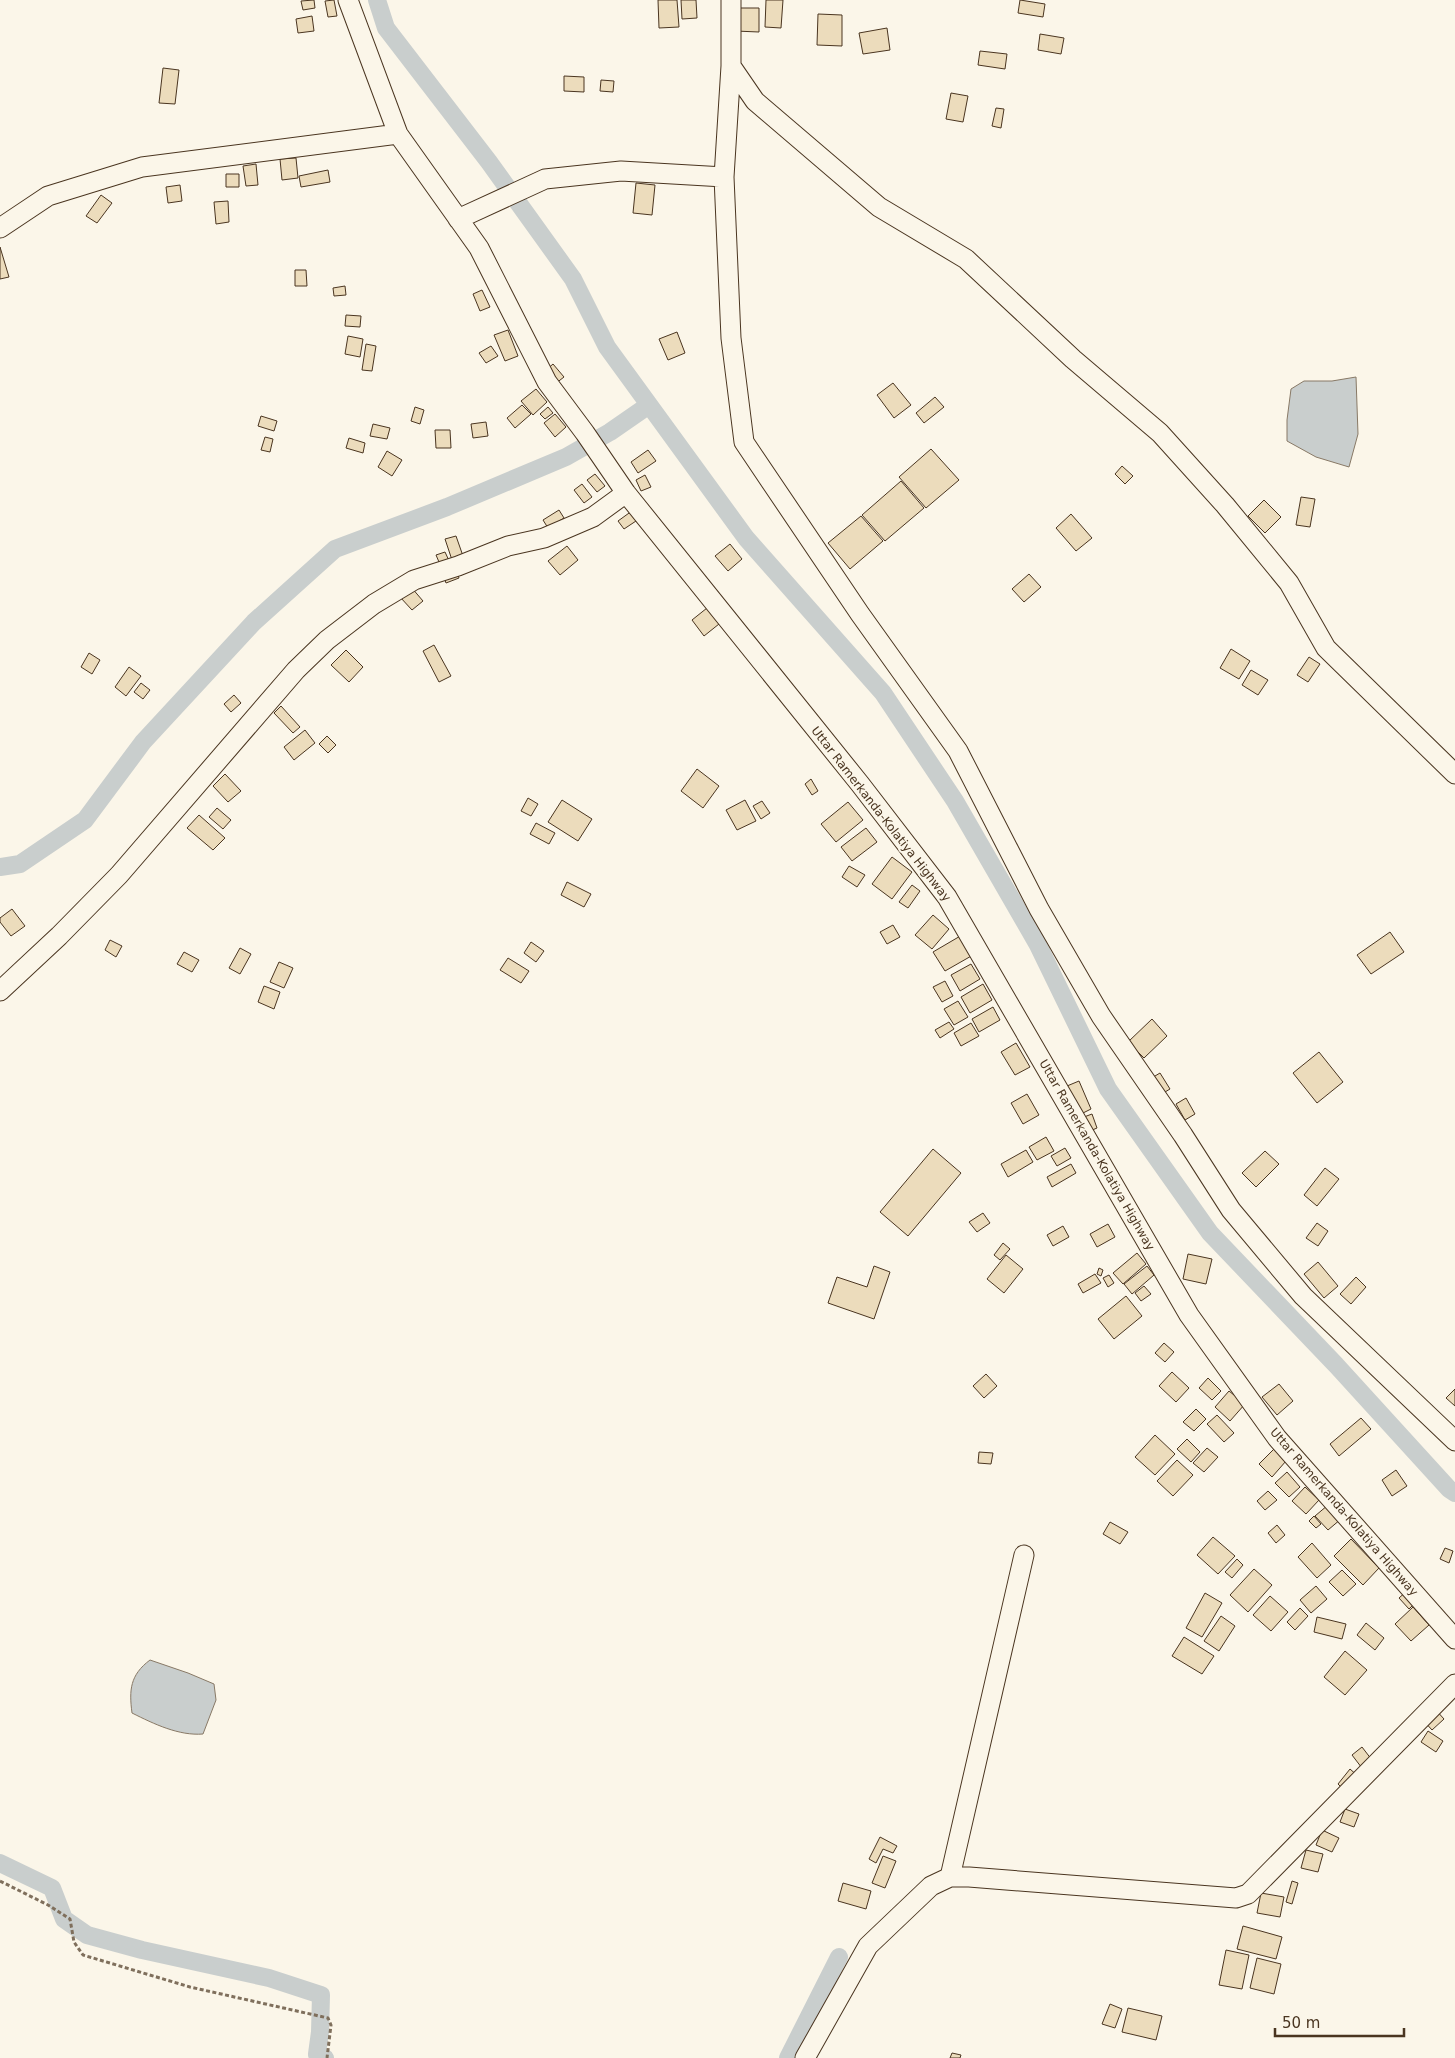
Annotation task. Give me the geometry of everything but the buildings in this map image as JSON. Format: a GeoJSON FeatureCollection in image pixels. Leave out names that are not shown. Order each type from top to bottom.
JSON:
{"type":"FeatureCollection","features":[{"type":"Feature","properties":{"kind":"street","name":"Uttar Ramerkanda-Kolatiya Highway"},"geometry":{"type":"LineString","coordinates":[[348,0],[398,134],[479,248],[547,382],[622,487],[860,784],[947,897],[1189,1315],[1277,1438],[1455,1639]]}},
{"type":"Feature","properties":{"kind":"street"},"geometry":{"type":"LineString","coordinates":[[731,0],[731,66],[724,177],[731,338],[744,442],[860,614],[958,751],[1039,909],[1101,1016],[1183,1135],[1231,1210],[1303,1296],[1455,1441]]}},
{"type":"Feature","properties":{"kind":"street"},"geometry":{"type":"LineString","coordinates":[[731,66],[756,101],[770,114],[880,207],[966,259],[1073,359],[1160,433],[1225,505],[1289,583],[1326,648],[1455,774]]}},
{"type":"Feature","properties":{"kind":"street"},"geometry":{"type":"LineString","coordinates":[[0,228],[48,196],[142,167],[398,134]]}},
{"type":"Feature","properties":{"kind":"street"},"geometry":{"type":"LineString","coordinates":[[458,219],[545,179],[621,171],[724,177]]}},
{"type":"Feature","properties":{"kind":"street"},"geometry":{"type":"LineString","coordinates":[[0,991],[59,936],[119,875],[296,670],[327,640],[374,604],[414,580],[458,566],[508,546],[544,538],[593,517],[622,487]]}},
{"type":"Feature","properties":{"kind":"street"},"geometry":{"type":"LineString","coordinates":[[950,1877],[1024,1555]]}},
{"type":"Feature","properties":{"kind":"street"},"geometry":{"type":"LineString","coordinates":[[805,2058],[868,1946],[931,1886],[950,1877],[1236,1898],[1248,1894],[1455,1684]]}},
{"type":"Feature","properties":{"kind":"path"},"geometry":{"type":"LineString","coordinates":[[0,1881],[48,1905],[70,1919],[74,1942],[83,1955],[190,1987],[328,2018],[332,2025],[327,2058]]}},
{"type":"Feature","properties":{"kind":"shaded area"},"geometry":{"type":"Polygon","coordinates":[[[1356,377],[1358,434],[1349,467],[1316,457],[1287,441],[1287,420],[1291,389],[1304,381],[1332,381],[1356,377]]]}},
{"type":"Feature","properties":{"kind":"shaded area"},"geometry":{"type":"Polygon","coordinates":[[[150,1660],[214,1684],[216,1700],[203,1734],[176,1731],[132,1713],[132,1684],[138,1671],[150,1660]]]}},
{"type":"Feature","properties":{"kind":"waterway"},"geometry":{"type":"LineString","coordinates":[[377,0],[386,28],[489,162],[573,279],[607,347],[746,538],[883,693],[955,801],[1038,945],[1108,1089],[1210,1233],[1336,1365],[1449,1489],[1455,1493]]}},
{"type":"Feature","properties":{"kind":"waterway"},"geometry":{"type":"LineString","coordinates":[[0,867],[20,864],[85,820],[143,742],[254,622],[335,549],[447,507],[566,457],[610,432],[649,405]]}},
{"type":"Feature","properties":{"kind":"waterway"},"geometry":{"type":"LineString","coordinates":[[0,1863],[52,1888],[64,1919],[87,1935],[142,1950],[269,1978],[321,1995],[320,2032],[317,2054],[325,2058]]}},
{"type":"Feature","properties":{"kind":"waterway"},"geometry":{"type":"LineString","coordinates":[[788,2058],[839,1957]]}}]}
